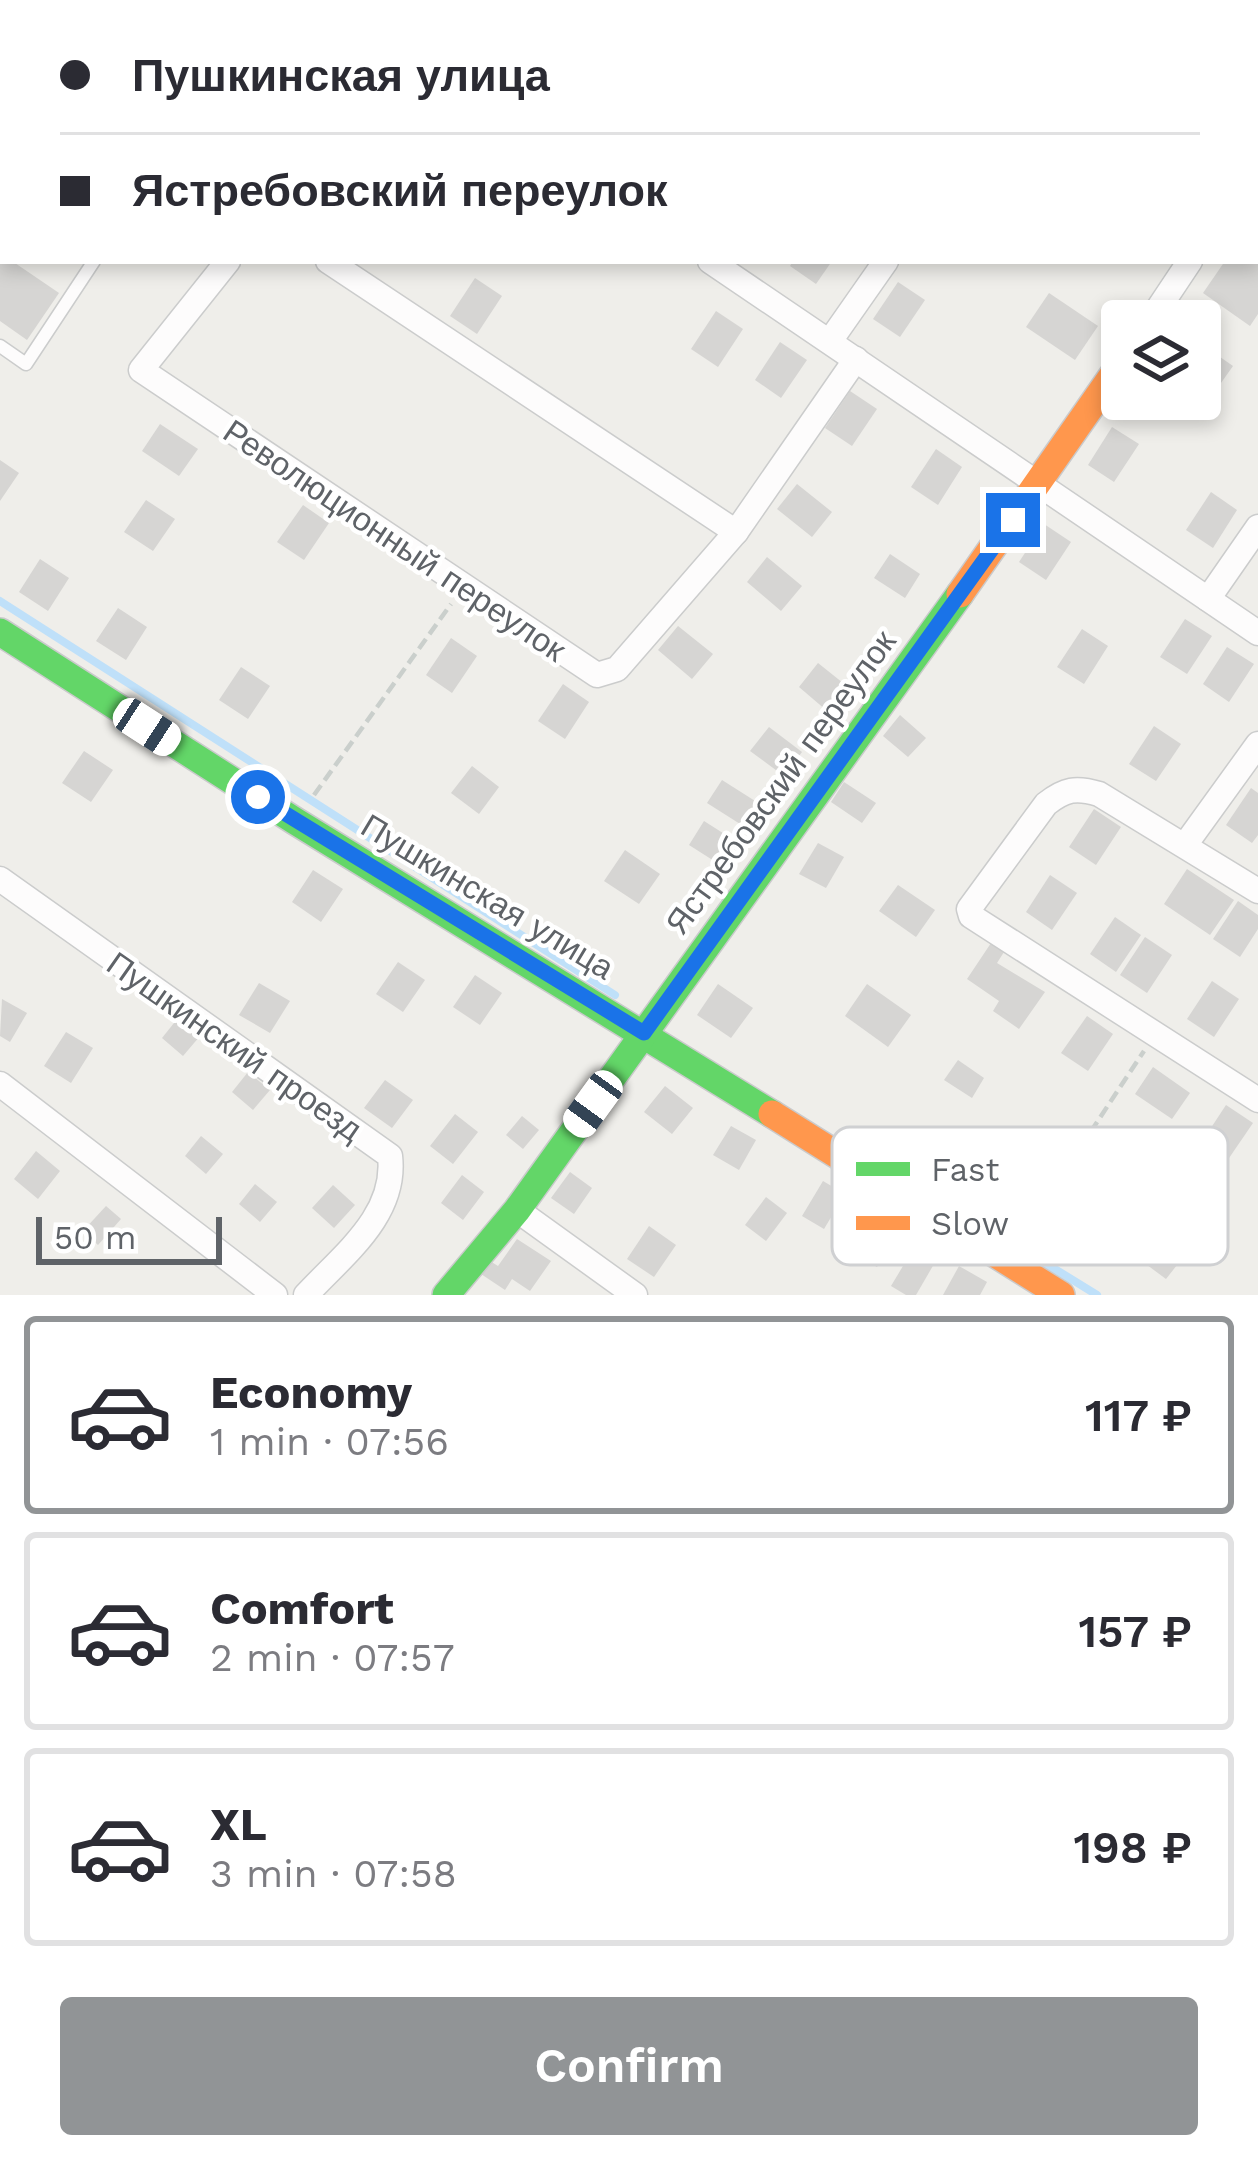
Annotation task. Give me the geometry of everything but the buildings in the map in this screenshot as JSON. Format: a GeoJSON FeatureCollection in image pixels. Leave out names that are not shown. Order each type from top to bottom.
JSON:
{"type":"FeatureCollection","features":[{"type":"Feature","properties":{"kind":"street","name":"Революционный переулок"},"geometry":{"type":"LineString","coordinates":[[226,264],[141,370],[597,675],[617,669],[736,532],[856,359]]}},
{"type":"Feature","properties":{"kind":"street"},"geometry":{"type":"LineString","coordinates":[[333,264],[736,532]]}},
{"type":"Feature","properties":{"kind":"street"},"geometry":{"type":"LineString","coordinates":[[714,264],[1258,633]]}},
{"type":"Feature","properties":{"kind":"street"},"geometry":{"type":"LineString","coordinates":[[830,341],[884,264]]}},
{"type":"Feature","properties":{"kind":"street"},"geometry":{"type":"LineString","coordinates":[[1164,300],[1188,264]]}},
{"type":"Feature","properties":{"kind":"street","name":"Ястребовский переулок"},"geometry":{"type":"LineString","coordinates":[[446,1295],[517,1210],[1101,393]]}},
{"type":"Feature","properties":{"kind":"street"},"geometry":{"type":"LineString","coordinates":[[1208,599],[1258,527]]}},
{"type":"Feature","properties":{"kind":"street","name":"Пушкинская улица"},"geometry":{"type":"LineString","coordinates":[[0,632],[295,821],[832,1150]]}},
{"type":"Feature","properties":{"kind":"street"},"geometry":{"type":"LineString","coordinates":[[1185,845],[1258,744]]}},
{"type":"Feature","properties":{"kind":"street"},"geometry":{"type":"LineString","coordinates":[[1258,891],[1100,794],[1078,788],[1046,804],[969,909],[971,916],[1258,1100]]}},
{"type":"Feature","properties":{"kind":"street","name":"Пушкинский проезд"},"geometry":{"type":"LineString","coordinates":[[0,879],[390,1156],[393,1181],[379,1216],[306,1295]]}},
{"type":"Feature","properties":{"kind":"street"},"geometry":{"type":"LineString","coordinates":[[0,1084],[274,1295]]}},
{"type":"Feature","properties":{"kind":"street"},"geometry":{"type":"LineString","coordinates":[[517,1210],[635,1295]]}},
{"type":"Feature","properties":{"kind":"street","name":"Пушкинская улица"},"geometry":{"type":"LineString","coordinates":[[1015,1265],[1061,1295]]}},
{"type":"Feature","properties":{"kind":"lane"},"geometry":{"type":"LineString","coordinates":[[0,346],[26,364],[92,264]]}},
{"type":"Feature","properties":{"kind":"path"},"geometry":{"type":"LineString","coordinates":[[295,821],[465,585]]}},
{"type":"Feature","properties":{"kind":"path"},"geometry":{"type":"LineString","coordinates":[[1094,1127],[1154,1036]]}},
{"type":"Feature","properties":{"kind":"waterway"},"geometry":{"type":"LineString","coordinates":[[0,601],[615,995]]}},
{"type":"Feature","properties":{"kind":"waterway"},"geometry":{"type":"LineString","coordinates":[[1048,1265],[1097,1295]]}},
{"type":"Feature","properties":{"kind":"traffic: fast"},"geometry":{"type":"LineString","coordinates":[[446,1295],[517,1210],[960,594]]}},
{"type":"Feature","properties":{"kind":"traffic: fast"},"geometry":{"type":"LineString","coordinates":[[0,632],[295,821],[772,1114]]}},
{"type":"Feature","properties":{"kind":"traffic: slow"},"geometry":{"type":"LineString","coordinates":[[960,594],[1101,392]]}},
{"type":"Feature","properties":{"kind":"traffic: slow"},"geometry":{"type":"LineString","coordinates":[[772,1114],[832,1152]]}},
{"type":"Feature","properties":{"kind":"traffic: slow"},"geometry":{"type":"LineString","coordinates":[[1013,1265],[1061,1295]]}},
{"type":"Feature","properties":{"kind":"route"},"geometry":{"type":"LineString","coordinates":[[258,797],[644,1033],[1013,520]]}}]}
